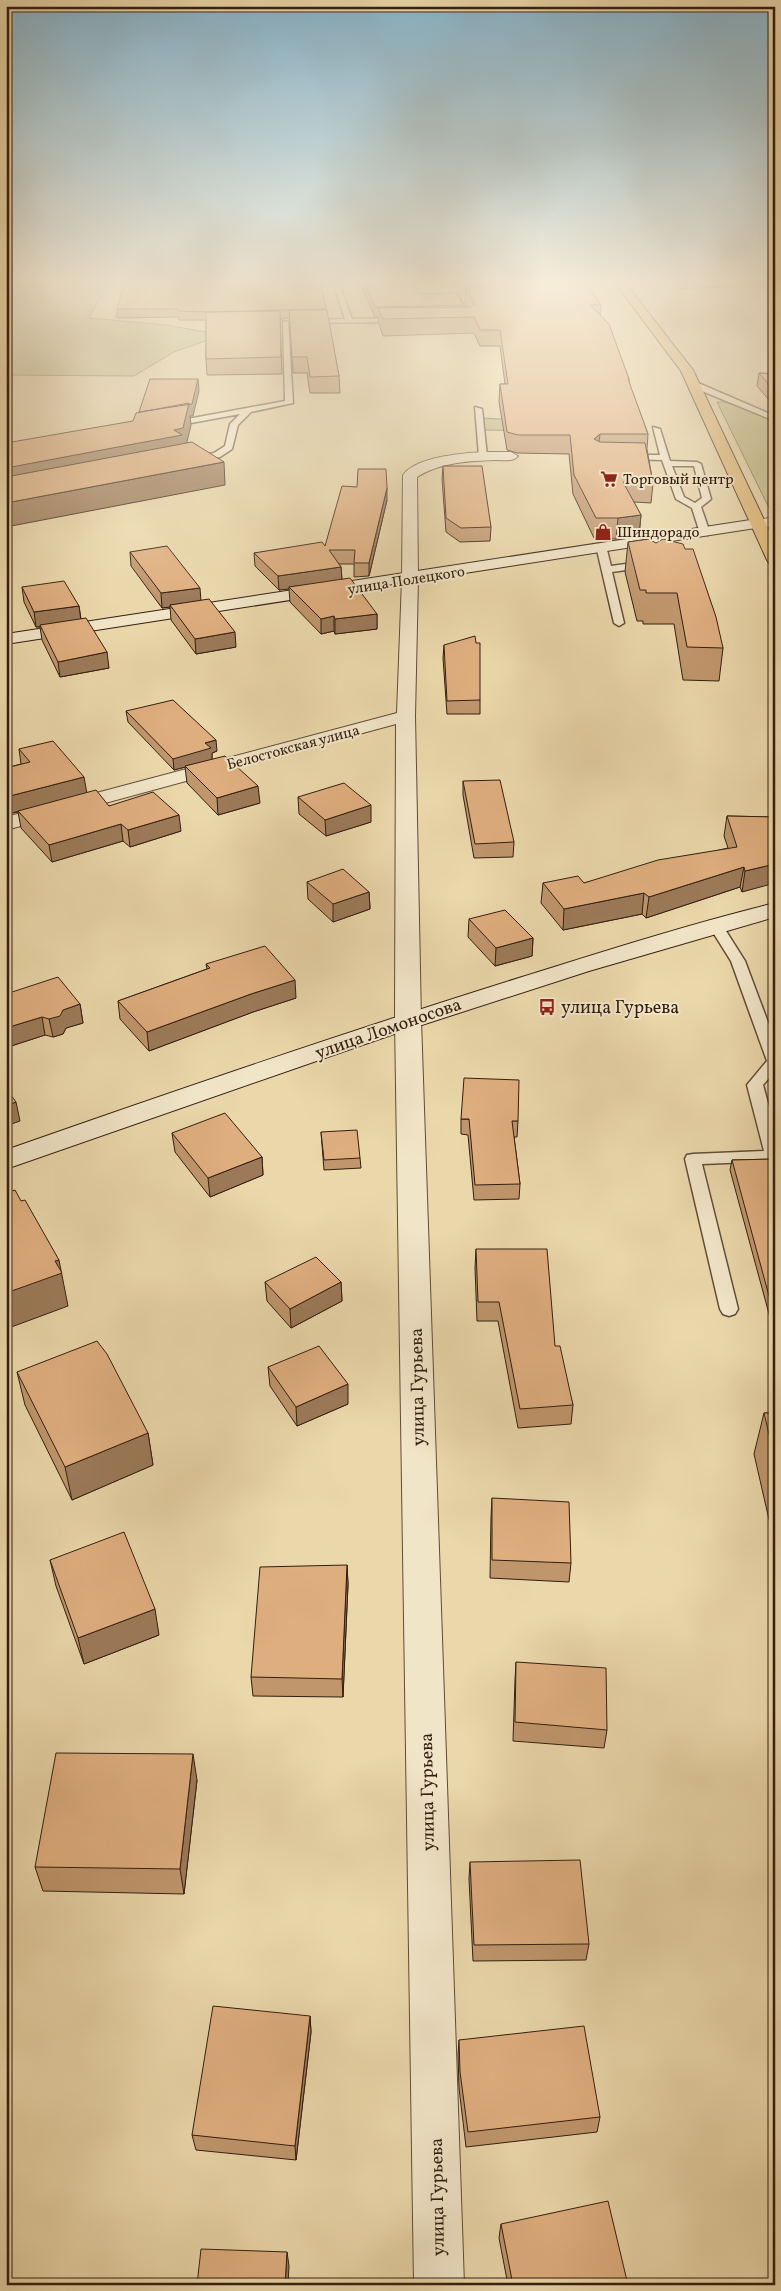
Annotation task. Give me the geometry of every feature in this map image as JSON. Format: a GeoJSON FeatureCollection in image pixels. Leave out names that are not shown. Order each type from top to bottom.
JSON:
{"type":"FeatureCollection","features":[{"type":"Feature","properties":{"kind":"main road"},"geometry":{"type":"LineString","coordinates":[[695,387],[775,560]]}},
{"type":"Feature","properties":{"kind":"street","name":"улица Гурьева"},"geometry":{"type":"LineString","coordinates":[[439,2285],[408,1020],[406,716],[410,579],[410,475],[420,467],[437,463],[497,456]]}},
{"type":"Feature","properties":{"kind":"street","name":"улица Полецкого"},"geometry":{"type":"LineString","coordinates":[[6,639],[602,550],[635,551],[705,533],[775,521]]}},
{"type":"Feature","properties":{"kind":"street","name":"Белостокская улица"},"geometry":{"type":"LineString","coordinates":[[6,824],[406,716]]}},
{"type":"Feature","properties":{"kind":"street","name":"улица Ломоносова"},"geometry":{"type":"LineString","coordinates":[[6,1160],[408,1020],[716,926],[775,910]]}},
{"type":"Feature","properties":{"kind":"lane"},"geometry":{"type":"LineString","coordinates":[[161,426],[289,403],[288,387]]}},
{"type":"Feature","properties":{"kind":"lane"},"geometry":{"type":"LineString","coordinates":[[697,387],[775,418]]}},
{"type":"Feature","properties":{"kind":"lane"},"geometry":{"type":"LineString","coordinates":[[702,402],[735,401]]}},
{"type":"Feature","properties":{"kind":"lane"},"geometry":{"type":"LineString","coordinates":[[478,409],[497,456]]}},
{"type":"Feature","properties":{"kind":"lane"},"geometry":{"type":"LineString","coordinates":[[179,463],[217,455],[229,447],[234,424],[248,411]]}},
{"type":"Feature","properties":{"kind":"lane"},"geometry":{"type":"LineString","coordinates":[[656,430],[680,499],[696,506],[705,533]]}},
{"type":"Feature","properties":{"kind":"lane"},"geometry":{"type":"LineString","coordinates":[[617,458],[666,460],[697,464],[707,499],[696,506]]}},
{"type":"Feature","properties":{"kind":"lane"},"geometry":{"type":"LineString","coordinates":[[602,550],[619,623]]}},
{"type":"Feature","properties":{"kind":"lane"},"geometry":{"type":"LineString","coordinates":[[606,570],[653,565],[635,551]]}},
{"type":"Feature","properties":{"kind":"lane"},"geometry":{"type":"LineString","coordinates":[[716,926],[738,961],[775,1062],[755,1085],[774,1156],[693,1159],[729,1310]]}},
{"type":"Feature","properties":{"kind":"shaded area"},"geometry":{"type":"Polygon","coordinates":[[[717,402],[729,402],[775,421],[775,431],[769,431],[775,443],[775,510],[770,510],[717,402]]]}},
{"type":"Feature","properties":{"kind":"shaded area"},"geometry":{"type":"Polygon","coordinates":[[[482,418],[517,420],[534,431],[485,430],[482,418]]]}},
{"type":"Feature","properties":{"kind":"building"},"geometry":{"type":"Polygon","coordinates":[[[147,387],[196,387],[192,404],[139,412],[147,387]]]}},
{"type":"Feature","properties":{"kind":"building"},"geometry":{"type":"Polygon","coordinates":[[[500,387],[631,387],[648,434],[600,434],[594,439],[600,442],[645,443],[653,483],[623,482],[641,515],[596,518],[574,475],[570,435],[518,435],[507,432],[500,387]]]}},
{"type":"Feature","properties":{"kind":"building"},"geometry":{"type":"Polygon","coordinates":[[[189,403],[183,428],[174,430],[182,435],[6,468],[6,443],[133,421],[136,413],[189,403]]]}},
{"type":"Feature","properties":{"kind":"building"},"geometry":{"type":"Polygon","coordinates":[[[192,442],[224,462],[6,503],[6,477],[192,442]]]}},
{"type":"Feature","properties":{"kind":"building"},"geometry":{"type":"Polygon","coordinates":[[[443,466],[482,466],[491,527],[461,528],[446,518],[443,466]]]}},
{"type":"Feature","properties":{"kind":"building"},"geometry":{"type":"Polygon","coordinates":[[[358,469],[386,469],[387,488],[369,563],[354,563],[355,550],[329,550],[341,567],[278,576],[254,553],[322,542],[325,546],[342,486],[357,487],[358,469]]]}},
{"type":"Feature","properties":{"kind":"building"},"geometry":{"type":"Polygon","coordinates":[[[649,539],[656,543],[663,539],[683,544],[685,549],[693,549],[716,617],[723,648],[687,647],[677,593],[646,593],[646,590],[640,590],[628,542],[649,539]]]}},
{"type":"Feature","properties":{"kind":"building"},"geometry":{"type":"Polygon","coordinates":[[[167,546],[200,588],[161,593],[130,552],[167,546]]]}},
{"type":"Feature","properties":{"kind":"building"},"geometry":{"type":"Polygon","coordinates":[[[350,578],[377,614],[335,619],[334,616],[321,619],[289,587],[350,578]]]}},
{"type":"Feature","properties":{"kind":"building"},"geometry":{"type":"Polygon","coordinates":[[[64,581],[79,606],[34,612],[22,587],[64,581]]]}},
{"type":"Feature","properties":{"kind":"building"},"geometry":{"type":"Polygon","coordinates":[[[209,599],[235,632],[195,639],[170,605],[209,599]]]}},
{"type":"Feature","properties":{"kind":"building"},"geometry":{"type":"Polygon","coordinates":[[[86,618],[107,652],[58,662],[40,625],[86,618]]]}},
{"type":"Feature","properties":{"kind":"building"},"geometry":{"type":"Polygon","coordinates":[[[475,636],[476,643],[480,643],[480,700],[447,701],[444,645],[475,636]]]}},
{"type":"Feature","properties":{"kind":"building"},"geometry":{"type":"Polygon","coordinates":[[[173,700],[216,740],[205,743],[211,748],[173,759],[126,711],[173,700]]]}},
{"type":"Feature","properties":{"kind":"building"},"geometry":{"type":"Polygon","coordinates":[[[53,741],[84,777],[6,797],[6,768],[30,762],[19,749],[53,741]]]}},
{"type":"Feature","properties":{"kind":"building"},"geometry":{"type":"Polygon","coordinates":[[[225,756],[258,786],[217,798],[185,766],[225,756]]]}},
{"type":"Feature","properties":{"kind":"building"},"geometry":{"type":"Polygon","coordinates":[[[500,780],[514,842],[475,844],[463,781],[500,780]]]}},
{"type":"Feature","properties":{"kind":"building"},"geometry":{"type":"Polygon","coordinates":[[[344,783],[371,805],[325,820],[298,797],[344,783]]]}},
{"type":"Feature","properties":{"kind":"building"},"geometry":{"type":"Polygon","coordinates":[[[96,790],[109,806],[153,792],[179,815],[128,830],[121,824],[49,845],[18,811],[96,790]]]}},
{"type":"Feature","properties":{"kind":"building"},"geometry":{"type":"Polygon","coordinates":[[[727,816],[775,817],[775,864],[745,871],[744,867],[649,897],[644,893],[564,909],[543,883],[578,876],[584,883],[658,860],[737,847],[727,816]]]}},
{"type":"Feature","properties":{"kind":"building"},"geometry":{"type":"Polygon","coordinates":[[[343,869],[369,892],[333,904],[307,882],[343,869]]]}},
{"type":"Feature","properties":{"kind":"building"},"geometry":{"type":"Polygon","coordinates":[[[505,910],[533,938],[496,948],[469,919],[505,910]]]}},
{"type":"Feature","properties":{"kind":"building"},"geometry":{"type":"Polygon","coordinates":[[[265,946],[295,980],[147,1032],[118,1001],[210,968],[206,964],[265,946]]]}},
{"type":"Feature","properties":{"kind":"building"},"geometry":{"type":"Polygon","coordinates":[[[58,977],[80,1004],[63,1010],[60,1016],[49,1019],[42,1017],[6,1028],[6,994],[58,977]]]}},
{"type":"Feature","properties":{"kind":"building"},"geometry":{"type":"Polygon","coordinates":[[[464,1078],[519,1080],[518,1121],[512,1121],[520,1184],[475,1185],[469,1119],[461,1119],[464,1078]]]}},
{"type":"Feature","properties":{"kind":"building"},"geometry":{"type":"Polygon","coordinates":[[[6,1088],[16,1102],[6,1106],[6,1088]]]}},
{"type":"Feature","properties":{"kind":"building"},"geometry":{"type":"Polygon","coordinates":[[[225,1113],[262,1157],[208,1178],[172,1133],[225,1113]]]}},
{"type":"Feature","properties":{"kind":"building"},"geometry":{"type":"Polygon","coordinates":[[[357,1130],[360,1158],[324,1160],[321,1132],[357,1130]]]}},
{"type":"Feature","properties":{"kind":"building"},"geometry":{"type":"Polygon","coordinates":[[[775,1159],[775,1318],[732,1160],[775,1159]]]}},
{"type":"Feature","properties":{"kind":"building"},"geometry":{"type":"Polygon","coordinates":[[[15,1190],[21,1201],[25,1200],[59,1260],[55,1261],[62,1273],[6,1293],[6,1193],[15,1190]]]}},
{"type":"Feature","properties":{"kind":"building"},"geometry":{"type":"Polygon","coordinates":[[[476,1249],[547,1249],[555,1346],[560,1346],[573,1405],[520,1409],[499,1302],[478,1302],[476,1249]]]}},
{"type":"Feature","properties":{"kind":"building"},"geometry":{"type":"Polygon","coordinates":[[[316,1257],[341,1282],[290,1309],[265,1282],[316,1257]]]}},
{"type":"Feature","properties":{"kind":"building"},"geometry":{"type":"Polygon","coordinates":[[[97,1341],[107,1354],[148,1433],[65,1467],[17,1372],[97,1341]]]}},
{"type":"Feature","properties":{"kind":"building"},"geometry":{"type":"Polygon","coordinates":[[[319,1346],[348,1384],[296,1407],[268,1367],[319,1346]]]}},
{"type":"Feature","properties":{"kind":"building"},"geometry":{"type":"Polygon","coordinates":[[[764,1413],[775,1413],[775,1460],[764,1413]]]}},
{"type":"Feature","properties":{"kind":"building"},"geometry":{"type":"Polygon","coordinates":[[[492,1498],[569,1502],[571,1563],[492,1560],[492,1498]]]}},
{"type":"Feature","properties":{"kind":"building"},"geometry":{"type":"Polygon","coordinates":[[[124,1532],[155,1609],[78,1638],[50,1560],[124,1532]]]}},
{"type":"Feature","properties":{"kind":"building"},"geometry":{"type":"Polygon","coordinates":[[[347,1565],[342,1679],[251,1677],[260,1567],[347,1565]]]}},
{"type":"Feature","properties":{"kind":"building"},"geometry":{"type":"Polygon","coordinates":[[[516,1662],[606,1668],[607,1730],[515,1722],[516,1662]]]}},
{"type":"Feature","properties":{"kind":"building"},"geometry":{"type":"Polygon","coordinates":[[[56,1753],[193,1754],[180,1869],[35,1867],[56,1753]]]}},
{"type":"Feature","properties":{"kind":"building"},"geometry":{"type":"Polygon","coordinates":[[[580,1860],[589,1944],[474,1945],[470,1862],[580,1860]]]}},
{"type":"Feature","properties":{"kind":"building"},"geometry":{"type":"Polygon","coordinates":[[[213,2006],[310,2016],[295,2146],[192,2135],[213,2006]]]}},
{"type":"Feature","properties":{"kind":"building"},"geometry":{"type":"Polygon","coordinates":[[[584,2026],[600,2117],[468,2132],[460,2072],[459,2040],[584,2026]]]}},
{"type":"Feature","properties":{"kind":"building"},"geometry":{"type":"Polygon","coordinates":[[[608,2201],[628,2285],[513,2285],[501,2224],[608,2201]]]}},
{"type":"Feature","properties":{"kind":"building"},"geometry":{"type":"Polygon","coordinates":[[[201,2249],[287,2252],[285,2285],[197,2285],[201,2249]]]}},
{"type":"Feature","properties":{"kind":"place","name":"Торговый центр"},"geometry":{"type":"Point","coordinates":[609,479]}},
{"type":"Feature","properties":{"kind":"place","name":"Шиндорадо"},"geometry":{"type":"Point","coordinates":[603,532]}},
{"type":"Feature","properties":{"kind":"place","name":"улица Гурьева"},"geometry":{"type":"Point","coordinates":[547,1007]}}]}
